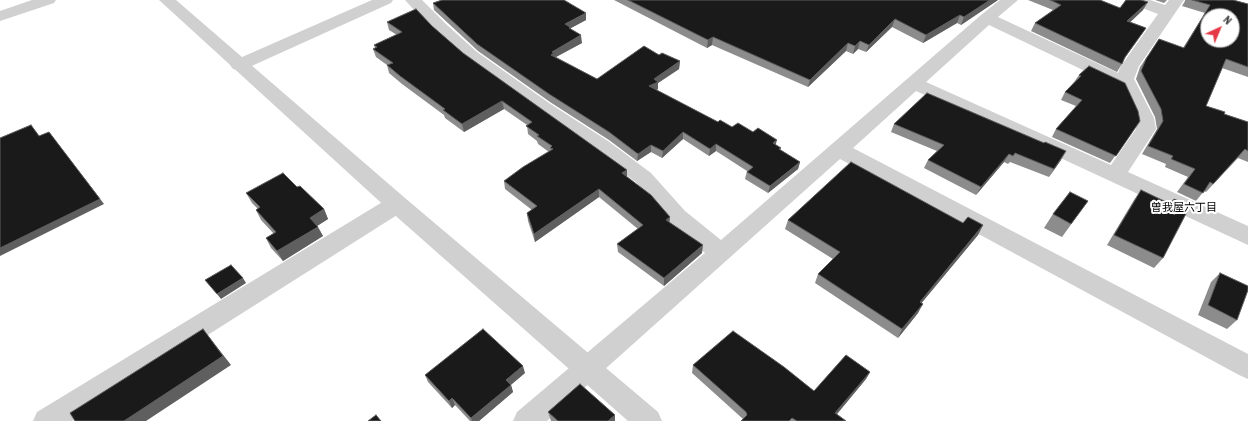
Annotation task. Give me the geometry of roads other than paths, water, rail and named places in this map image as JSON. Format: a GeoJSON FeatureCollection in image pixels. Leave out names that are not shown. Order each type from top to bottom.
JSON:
{"type":"FeatureCollection","features":[{"type":"Feature","properties":{"kind":"street"},"geometry":{"type":"LineString","coordinates":[[0,16],[48,0]]}},
{"type":"Feature","properties":{"kind":"street"},"geometry":{"type":"LineString","coordinates":[[167,0],[397,204],[648,421]]}},
{"type":"Feature","properties":{"kind":"street"},"geometry":{"type":"LineString","coordinates":[[239,65],[385,0]]}},
{"type":"Feature","properties":{"kind":"street"},"geometry":{"type":"LineString","coordinates":[[413,0],[441,29],[471,56],[542,107],[601,146],[644,178],[677,217],[721,253]]}},
{"type":"Feature","properties":{"kind":"street"},"geometry":{"type":"LineString","coordinates":[[527,421],[721,253],[987,18],[1010,0]]}},
{"type":"Feature","properties":{"kind":"street"},"geometry":{"type":"LineString","coordinates":[[1115,175],[1146,128],[1144,118],[1125,79],[1130,66],[1173,6],[1135,0]]}},
{"type":"Feature","properties":{"kind":"street"},"geometry":{"type":"LineString","coordinates":[[987,18],[1128,84]]}},
{"type":"Feature","properties":{"kind":"street"},"geometry":{"type":"LineString","coordinates":[[913,83],[1248,236]]}},
{"type":"Feature","properties":{"kind":"street"},"geometry":{"type":"LineString","coordinates":[[838,149],[1248,367]]}},
{"type":"Feature","properties":{"kind":"street"},"geometry":{"type":"LineString","coordinates":[[47,421],[397,204]]}},
{"type":"Feature","properties":{"kind":"district","name":"曽我屋六丁目"},"geometry":{"type":"Point","coordinates":[1184,208]}}]}
